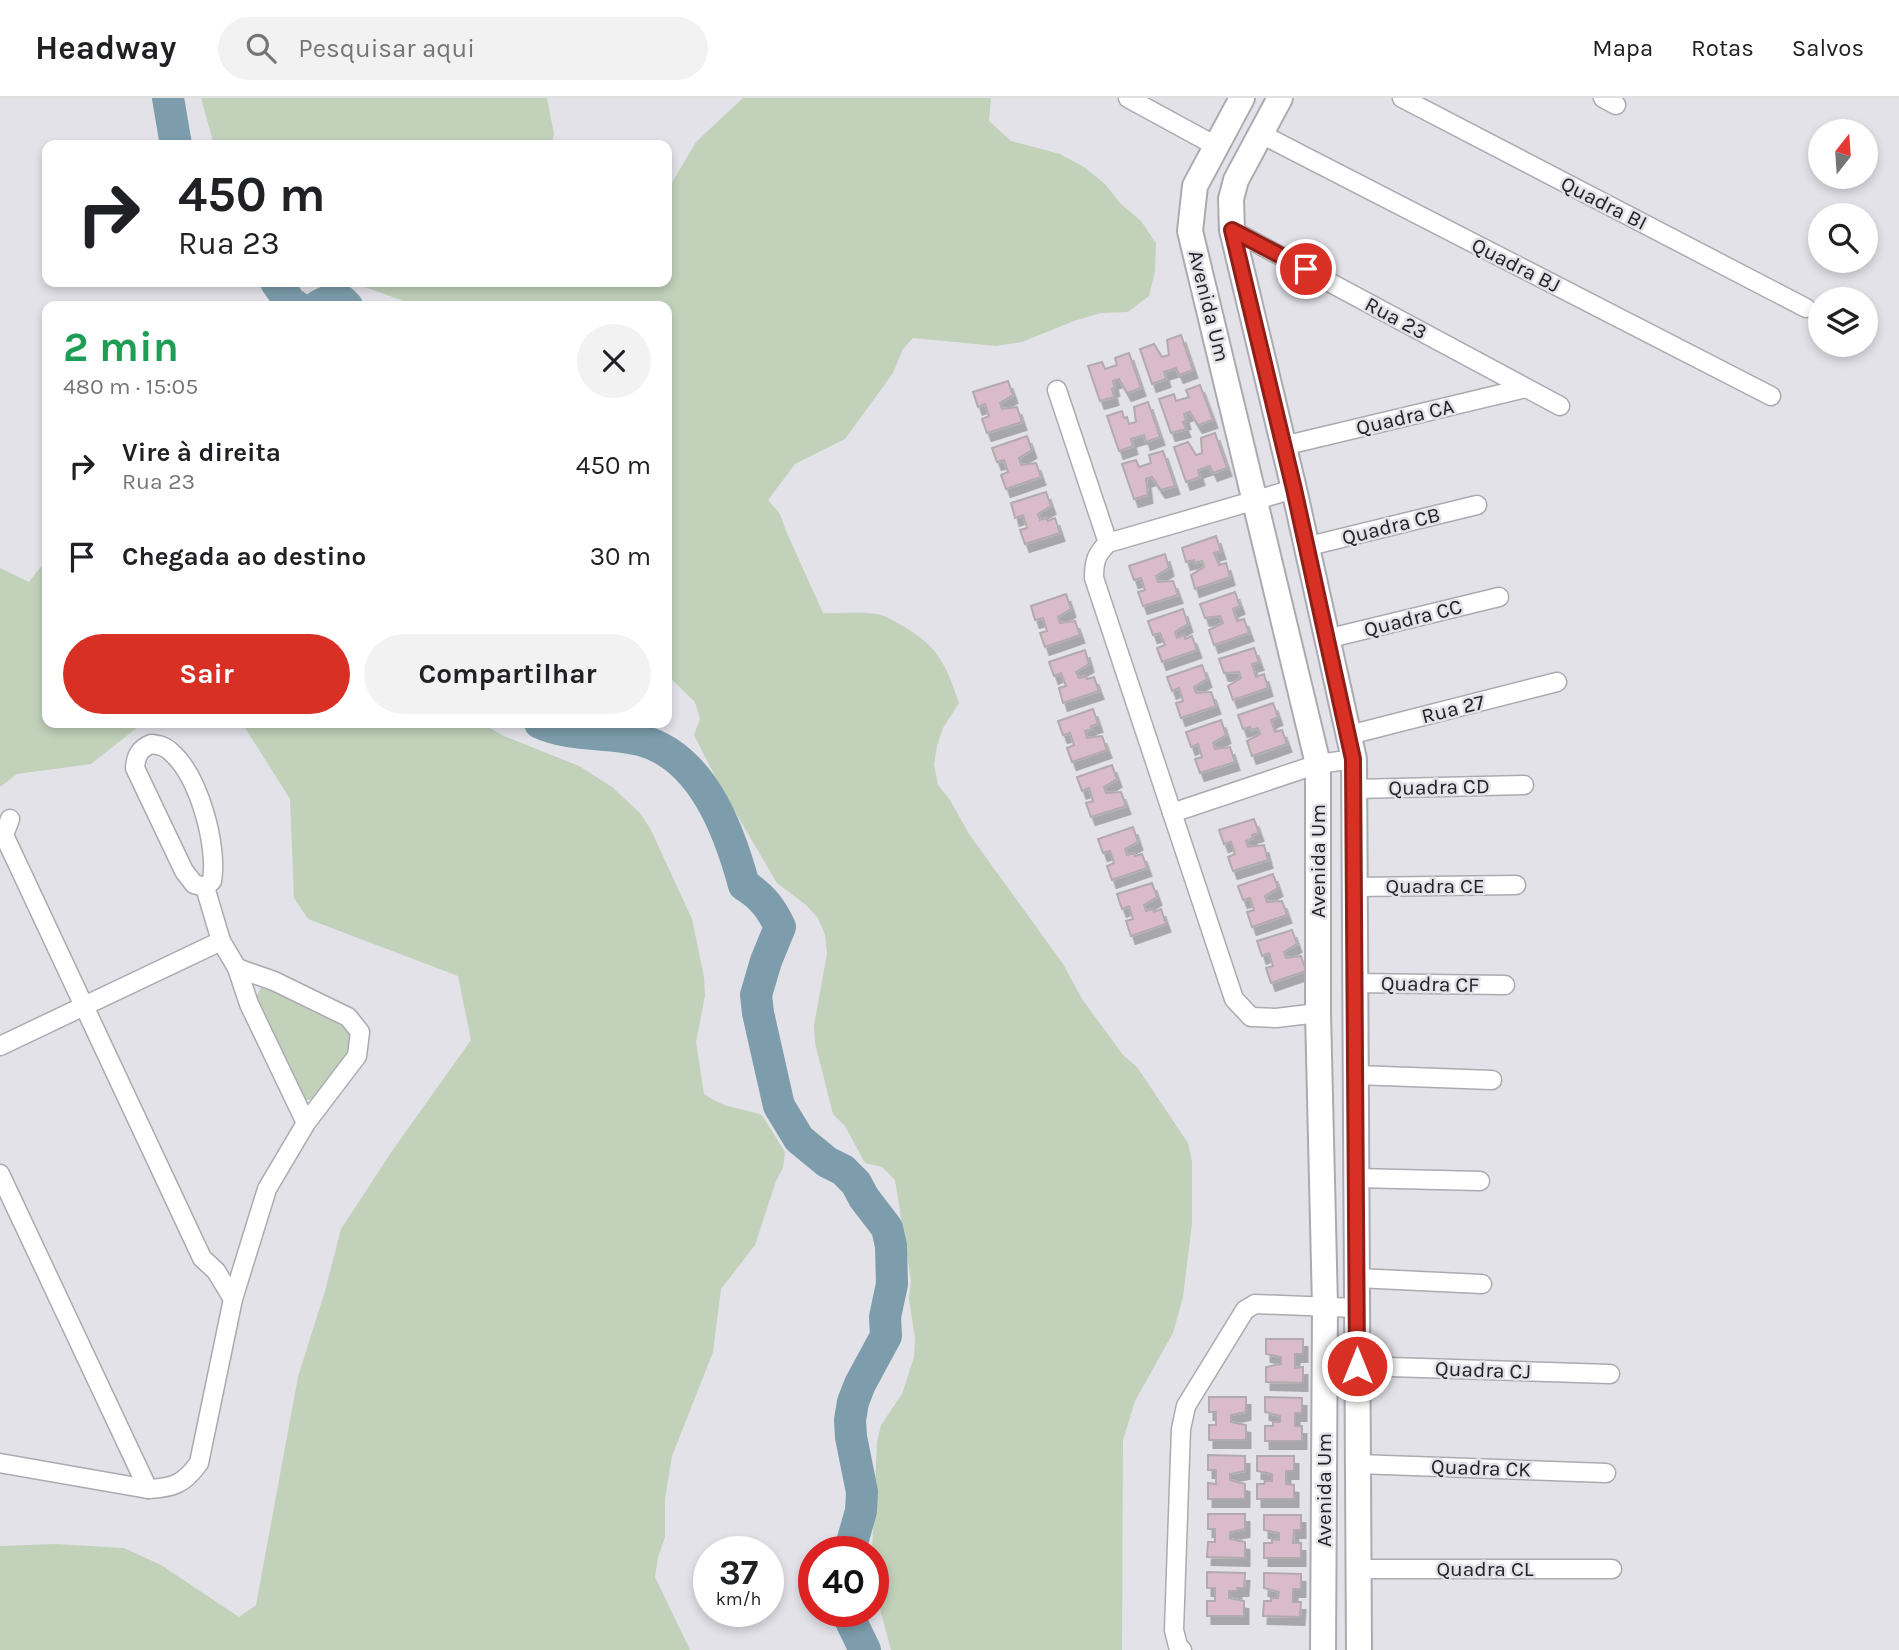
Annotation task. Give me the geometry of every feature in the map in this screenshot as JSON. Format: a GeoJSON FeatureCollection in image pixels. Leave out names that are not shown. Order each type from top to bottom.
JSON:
{"type":"FeatureCollection","features":[{"type":"Feature","properties":{"kind":"street"},"geometry":{"type":"LineString","coordinates":[[1128,98],[1216,146]]}},
{"type":"Feature","properties":{"kind":"street","name":"Avenida Um"},"geometry":{"type":"LineString","coordinates":[[1242,98],[1195,186],[1190,231],[1318,764],[1318,1013],[1325,1307],[1323,1650]]}},
{"type":"Feature","properties":{"kind":"street","name":"Quadra BI"},"geometry":{"type":"LineString","coordinates":[[1402,98],[1806,308]]}},
{"type":"Feature","properties":{"kind":"street","name":"Avenida Um"},"geometry":{"type":"LineString","coordinates":[[1276,99],[1236,180],[1231,199],[1232,230],[1294,489],[1353,759],[1359,1650]]}},
{"type":"Feature","properties":{"kind":"street","name":"Quadra BJ"},"geometry":{"type":"LineString","coordinates":[[1261,134],[1771,396]]}},
{"type":"Feature","properties":{"kind":"street","name":"Rua 23"},"geometry":{"type":"LineString","coordinates":[[1232,230],[1560,406]]}},
{"type":"Feature","properties":{"kind":"street","name":"Quadra CA"},"geometry":{"type":"LineString","coordinates":[[1283,446],[1526,388]]}},
{"type":"Feature","properties":{"kind":"street"},"geometry":{"type":"LineString","coordinates":[[1057,390],[1108,543]]}},
{"type":"Feature","properties":{"kind":"street"},"geometry":{"type":"LineString","coordinates":[[1294,489],[1108,543],[1098,552],[1094,562],[1094,578],[1234,999],[1251,1017],[1276,1018],[1318,1013]]}},
{"type":"Feature","properties":{"kind":"street","name":"Quadra CB"},"geometry":{"type":"LineString","coordinates":[[1305,547],[1477,505]]}},
{"type":"Feature","properties":{"kind":"street","name":"Quadra CC"},"geometry":{"type":"LineString","coordinates":[[1326,639],[1499,597]]}},
{"type":"Feature","properties":{"kind":"street","name":"Rua 27"},"geometry":{"type":"LineString","coordinates":[[1349,735],[1557,682]]}},
{"type":"Feature","properties":{"kind":"street"},"geometry":{"type":"LineString","coordinates":[[151,744],[163,746],[173,753],[198,796],[214,849],[215,867],[212,881],[205,887],[194,884],[184,871],[135,768],[136,756],[151,744]]}},
{"type":"Feature","properties":{"kind":"street"},"geometry":{"type":"LineString","coordinates":[[1172,813],[1318,764],[1353,759]]}},
{"type":"Feature","properties":{"kind":"street","name":"Quadra CD"},"geometry":{"type":"LineString","coordinates":[[1355,789],[1524,785]]}},
{"type":"Feature","properties":{"kind":"street"},"geometry":{"type":"LineString","coordinates":[[10,819],[4,835],[202,1258],[216,1271],[233,1298]]}},
{"type":"Feature","properties":{"kind":"street","name":"Quadra CE"},"geometry":{"type":"LineString","coordinates":[[1355,887],[1516,885]]}},
{"type":"Feature","properties":{"kind":"street"},"geometry":{"type":"LineString","coordinates":[[205,887],[221,941],[237,968],[249,1004],[306,1123]]}},
{"type":"Feature","properties":{"kind":"street"},"geometry":{"type":"LineString","coordinates":[[0,1046],[221,941]]}},
{"type":"Feature","properties":{"kind":"street"},"geometry":{"type":"LineString","coordinates":[[0,1463],[148,1489],[170,1488],[189,1478],[199,1463],[233,1298],[267,1189],[306,1123],[357,1056],[360,1032],[348,1017],[274,981],[237,968]]}},
{"type":"Feature","properties":{"kind":"street","name":"Quadra CF"},"geometry":{"type":"LineString","coordinates":[[1355,983],[1504,985]]}},
{"type":"Feature","properties":{"kind":"street"},"geometry":{"type":"LineString","coordinates":[[1356,1075],[1492,1080]]}},
{"type":"Feature","properties":{"kind":"street"},"geometry":{"type":"LineString","coordinates":[[0,1174],[148,1489]]}},
{"type":"Feature","properties":{"kind":"street"},"geometry":{"type":"LineString","coordinates":[[1356,1178],[1480,1181]]}},
{"type":"Feature","properties":{"kind":"street"},"geometry":{"type":"LineString","coordinates":[[1356,1278],[1482,1284]]}},
{"type":"Feature","properties":{"kind":"street"},"geometry":{"type":"LineString","coordinates":[[1182,1650],[1178,1646],[1174,1630],[1181,1429],[1186,1406],[1245,1310],[1255,1304],[1356,1308]]}},
{"type":"Feature","properties":{"kind":"street","name":"Quadra CJ"},"geometry":{"type":"LineString","coordinates":[[1357,1366],[1610,1374]]}},
{"type":"Feature","properties":{"kind":"street","name":"Quadra CK"},"geometry":{"type":"LineString","coordinates":[[1357,1464],[1606,1472]]}},
{"type":"Feature","properties":{"kind":"street","name":"Quadra CL"},"geometry":{"type":"LineString","coordinates":[[1358,1569],[1612,1569]]}},
{"type":"Feature","properties":{"kind":"green space"},"geometry":{"type":"Polygon","coordinates":[[[201,98],[547,98],[554,134],[553,140],[213,140],[201,98]]]}},
{"type":"Feature","properties":{"kind":"green space"},"geometry":{"type":"Polygon","coordinates":[[[743,98],[991,98],[989,121],[1011,141],[1060,154],[1084,167],[1105,184],[1120,203],[1141,221],[1156,243],[1155,271],[1149,296],[1128,312],[1101,313],[1022,342],[996,346],[913,338],[903,349],[893,373],[845,439],[795,464],[768,500],[780,514],[823,613],[869,613],[886,617],[915,634],[940,658],[959,703],[943,728],[937,746],[934,765],[938,785],[950,800],[969,834],[1063,964],[1082,999],[1123,1055],[1137,1067],[1188,1143],[1192,1162],[1192,1224],[1183,1297],[1173,1333],[1135,1401],[1123,1440],[1122,1650],[891,1650],[885,1627],[889,1627],[889,1536],[873,1536],[877,1442],[881,1425],[902,1394],[914,1357],[915,1339],[909,1299],[911,1280],[895,1180],[882,1167],[865,1163],[845,1126],[833,1114],[815,1043],[814,1025],[827,954],[825,935],[818,918],[777,883],[720,786],[694,735],[700,719],[695,702],[672,680],[672,301],[403,301],[365,287],[672,287],[672,183],[696,142],[743,98]]]}},
{"type":"Feature","properties":{"kind":"green space"},"geometry":{"type":"Polygon","coordinates":[[[42,565],[42,728],[137,728],[91,764],[17,774],[0,787],[0,568],[29,582],[42,565]]]}},
{"type":"Feature","properties":{"kind":"green space"},"geometry":{"type":"Polygon","coordinates":[[[245,728],[490,728],[579,766],[612,787],[640,813],[651,830],[692,919],[704,977],[705,996],[696,1042],[704,1094],[726,1105],[762,1115],[785,1152],[783,1168],[776,1181],[755,1245],[721,1289],[713,1352],[672,1456],[665,1499],[665,1537],[655,1577],[690,1650],[0,1650],[0,1546],[56,1544],[124,1548],[161,1565],[239,1617],[256,1605],[298,1377],[341,1229],[392,1151],[471,1040],[458,976],[308,919],[294,898],[290,799],[245,728]]]}},
{"type":"Feature","properties":{"kind":"green space"},"geometry":{"type":"Polygon","coordinates":[[[267,986],[343,1021],[351,1029],[351,1050],[315,1099],[307,1100],[299,1096],[255,999],[261,988],[267,986]]]}},
{"type":"Feature","properties":{"kind":"building"},"geometry":{"type":"Polygon","coordinates":[[[1181,335],[1193,370],[1179,375],[1176,368],[1164,372],[1166,379],[1152,384],[1140,349],[1154,344],[1162,357],[1169,355],[1167,340],[1181,335]]]}},
{"type":"Feature","properties":{"kind":"building"},"geometry":{"type":"Polygon","coordinates":[[[1129,353],[1141,388],[1127,393],[1119,379],[1113,381],[1114,397],[1100,401],[1088,366],[1102,362],[1105,369],[1117,365],[1115,358],[1129,353]]]}},
{"type":"Feature","properties":{"kind":"building"},"geometry":{"type":"Polygon","coordinates":[[[1008,381],[1013,395],[1000,403],[1002,409],[1017,407],[1022,422],[987,433],[982,419],[989,416],[985,404],[978,407],[973,392],[1008,381]]]}},
{"type":"Feature","properties":{"kind":"building"},"geometry":{"type":"Polygon","coordinates":[[[1200,385],[1213,420],[1198,425],[1190,412],[1184,414],[1186,429],[1171,433],[1159,399],[1174,394],[1176,401],[1189,397],[1186,390],[1200,385]]]}},
{"type":"Feature","properties":{"kind":"building"},"geometry":{"type":"Polygon","coordinates":[[[1148,402],[1160,437],[1146,442],[1144,435],[1131,439],[1133,446],[1119,451],[1107,416],[1122,411],[1129,424],[1136,422],[1134,407],[1148,402]]]}},
{"type":"Feature","properties":{"kind":"building"},"geometry":{"type":"Polygon","coordinates":[[[1215,433],[1227,468],[1213,473],[1210,466],[1198,470],[1200,477],[1186,482],[1174,447],[1188,442],[1196,455],[1202,453],[1201,438],[1215,433]]]}},
{"type":"Feature","properties":{"kind":"building"},"geometry":{"type":"Polygon","coordinates":[[[1027,436],[1032,450],[1019,458],[1021,465],[1036,463],[1041,477],[1006,489],[1001,475],[1008,472],[1004,460],[997,462],[992,448],[1027,436]]]}},
{"type":"Feature","properties":{"kind":"building"},"geometry":{"type":"Polygon","coordinates":[[[1163,451],[1175,486],[1161,490],[1152,477],[1146,479],[1148,495],[1134,499],[1122,464],[1136,460],[1139,467],[1151,463],[1149,455],[1163,451]]]}},
{"type":"Feature","properties":{"kind":"building"},"geometry":{"type":"Polygon","coordinates":[[[1046,492],[1051,506],[1038,514],[1040,520],[1055,518],[1060,533],[1025,544],[1020,530],[1027,528],[1023,515],[1015,518],[1011,503],[1046,492]]]}},
{"type":"Feature","properties":{"kind":"building"},"geometry":{"type":"Polygon","coordinates":[[[1216,536],[1221,551],[1214,553],[1219,565],[1226,563],[1230,577],[1195,589],[1191,575],[1204,567],[1202,561],[1186,562],[1182,548],[1216,536]]]}},
{"type":"Feature","properties":{"kind":"building"},"geometry":{"type":"Polygon","coordinates":[[[1165,554],[1169,568],[1156,576],[1158,582],[1173,581],[1178,595],[1143,606],[1138,592],[1145,590],[1141,578],[1134,580],[1129,566],[1165,554]]]}},
{"type":"Feature","properties":{"kind":"building"},"geometry":{"type":"Polygon","coordinates":[[[1235,592],[1240,606],[1233,609],[1237,621],[1244,619],[1249,633],[1214,645],[1209,630],[1223,623],[1220,616],[1205,618],[1200,604],[1235,592]]]}},
{"type":"Feature","properties":{"kind":"building"},"geometry":{"type":"Polygon","coordinates":[[[1066,594],[1071,609],[1058,617],[1060,623],[1075,621],[1080,635],[1045,647],[1040,633],[1047,631],[1043,618],[1035,620],[1031,606],[1066,594]]]}},
{"type":"Feature","properties":{"kind":"building"},"geometry":{"type":"Polygon","coordinates":[[[1183,609],[1188,624],[1175,632],[1177,638],[1192,636],[1197,650],[1162,662],[1157,648],[1165,645],[1160,633],[1153,635],[1148,621],[1183,609]]]}},
{"type":"Feature","properties":{"kind":"building"},"geometry":{"type":"Polygon","coordinates":[[[1254,648],[1259,662],[1252,664],[1256,677],[1264,674],[1268,688],[1233,700],[1228,686],[1241,678],[1239,672],[1224,673],[1219,659],[1254,648]]]}},
{"type":"Feature","properties":{"kind":"building"},"geometry":{"type":"Polygon","coordinates":[[[1085,650],[1089,664],[1076,672],[1079,678],[1094,677],[1099,691],[1063,703],[1059,688],[1066,686],[1061,673],[1054,676],[1049,662],[1085,650]]]}},
{"type":"Feature","properties":{"kind":"building"},"geometry":{"type":"Polygon","coordinates":[[[1202,665],[1207,679],[1194,687],[1196,693],[1211,692],[1216,706],[1181,718],[1176,703],[1183,701],[1179,688],[1172,691],[1167,677],[1202,665]]]}},
{"type":"Feature","properties":{"kind":"building"},"geometry":{"type":"Polygon","coordinates":[[[1273,703],[1278,717],[1271,720],[1275,732],[1282,730],[1287,744],[1252,756],[1247,741],[1260,734],[1258,728],[1243,729],[1238,715],[1273,703]]]}},
{"type":"Feature","properties":{"kind":"building"},"geometry":{"type":"Polygon","coordinates":[[[1093,709],[1098,724],[1085,731],[1087,738],[1102,736],[1107,750],[1072,762],[1067,748],[1074,745],[1070,733],[1063,735],[1058,721],[1093,709]]]}},
{"type":"Feature","properties":{"kind":"building"},"geometry":{"type":"Polygon","coordinates":[[[1221,720],[1226,735],[1213,743],[1215,749],[1230,747],[1235,762],[1200,773],[1195,759],[1202,757],[1198,744],[1191,747],[1186,732],[1221,720]]]}},
{"type":"Feature","properties":{"kind":"building"},"geometry":{"type":"Polygon","coordinates":[[[1112,765],[1117,779],[1104,787],[1106,793],[1121,792],[1126,806],[1091,817],[1086,803],[1093,801],[1089,788],[1082,791],[1077,777],[1112,765]]]}},
{"type":"Feature","properties":{"kind":"building"},"geometry":{"type":"Polygon","coordinates":[[[1254,819],[1259,833],[1246,841],[1248,847],[1264,845],[1268,860],[1233,871],[1228,857],[1235,854],[1231,842],[1224,844],[1219,830],[1254,819]]]}},
{"type":"Feature","properties":{"kind":"building"},"geometry":{"type":"Polygon","coordinates":[[[1133,827],[1138,842],[1125,849],[1127,855],[1142,854],[1147,868],[1112,880],[1107,866],[1114,863],[1110,851],[1103,853],[1098,839],[1133,827]]]}},
{"type":"Feature","properties":{"kind":"building"},"geometry":{"type":"Polygon","coordinates":[[[1273,874],[1278,888],[1265,896],[1267,902],[1282,901],[1287,915],[1252,927],[1247,912],[1254,910],[1250,898],[1243,900],[1238,886],[1273,874]]]}},
{"type":"Feature","properties":{"kind":"building"},"geometry":{"type":"Polygon","coordinates":[[[1152,883],[1157,897],[1144,905],[1146,911],[1161,909],[1166,924],[1131,936],[1126,921],[1133,919],[1129,906],[1122,909],[1117,894],[1152,883]]]}},
{"type":"Feature","properties":{"kind":"building"},"geometry":{"type":"Polygon","coordinates":[[[1292,930],[1297,944],[1284,952],[1286,958],[1301,956],[1306,971],[1271,983],[1266,968],[1273,966],[1269,953],[1262,956],[1257,941],[1292,930]]]}},
{"type":"Feature","properties":{"kind":"building"},"geometry":{"type":"Polygon","coordinates":[[[1266,1339],[1303,1339],[1303,1354],[1295,1354],[1295,1368],[1303,1367],[1303,1383],[1266,1382],[1266,1367],[1281,1364],[1281,1357],[1266,1354],[1266,1339]]]}},
{"type":"Feature","properties":{"kind":"building"},"geometry":{"type":"Polygon","coordinates":[[[1209,1397],[1246,1397],[1246,1412],[1231,1415],[1231,1422],[1246,1425],[1246,1440],[1209,1440],[1209,1425],[1216,1425],[1216,1412],[1209,1412],[1209,1397]]]}},
{"type":"Feature","properties":{"kind":"building"},"geometry":{"type":"Polygon","coordinates":[[[1265,1397],[1302,1398],[1302,1413],[1295,1413],[1295,1426],[1302,1426],[1302,1441],[1265,1441],[1265,1426],[1280,1422],[1280,1416],[1265,1412],[1265,1397]]]}},
{"type":"Feature","properties":{"kind":"building"},"geometry":{"type":"Polygon","coordinates":[[[1208,1455],[1245,1456],[1245,1471],[1230,1474],[1230,1480],[1245,1484],[1245,1499],[1208,1499],[1208,1483],[1216,1484],[1216,1470],[1208,1470],[1208,1455]]]}},
{"type":"Feature","properties":{"kind":"building"},"geometry":{"type":"Polygon","coordinates":[[[1257,1456],[1294,1456],[1294,1471],[1286,1471],[1286,1484],[1294,1485],[1294,1499],[1257,1499],[1257,1484],[1272,1481],[1272,1474],[1257,1471],[1257,1456]]]}},
{"type":"Feature","properties":{"kind":"building"},"geometry":{"type":"Polygon","coordinates":[[[1208,1514],[1245,1514],[1245,1529],[1230,1532],[1230,1539],[1245,1542],[1245,1558],[1207,1557],[1208,1542],[1215,1542],[1215,1529],[1208,1529],[1208,1514]]]}},
{"type":"Feature","properties":{"kind":"building"},"geometry":{"type":"Polygon","coordinates":[[[1264,1515],[1301,1515],[1301,1530],[1294,1530],[1293,1543],[1301,1543],[1301,1558],[1264,1558],[1264,1543],[1272,1543],[1272,1539],[1279,1540],[1279,1533],[1264,1530],[1264,1515]]]}},
{"type":"Feature","properties":{"kind":"building"},"geometry":{"type":"Polygon","coordinates":[[[1207,1572],[1245,1573],[1244,1588],[1229,1591],[1229,1598],[1244,1601],[1244,1616],[1207,1616],[1207,1601],[1215,1601],[1215,1588],[1207,1588],[1207,1572]]]}},
{"type":"Feature","properties":{"kind":"building"},"geometry":{"type":"Polygon","coordinates":[[[1264,1573],[1301,1574],[1301,1589],[1293,1589],[1293,1602],[1301,1602],[1300,1617],[1263,1616],[1264,1601],[1278,1598],[1279,1592],[1264,1588],[1264,1573]]]}},
{"type":"Feature","properties":{"kind":"waterway"},"geometry":{"type":"LineString","coordinates":[[168,98],[175,140]]}},
{"type":"Feature","properties":{"kind":"waterway"},"geometry":{"type":"LineString","coordinates":[[279,287],[289,301]]}},
{"type":"Feature","properties":{"kind":"waterway"},"geometry":{"type":"LineString","coordinates":[[328,301],[342,301]]}},
{"type":"Feature","properties":{"kind":"waterway"},"geometry":{"type":"LineString","coordinates":[[556,728],[640,740],[662,749],[680,762],[696,778],[721,819],[744,885],[765,903],[780,927],[756,995],[779,1106],[799,1139],[827,1162],[843,1170],[856,1183],[887,1228],[891,1246],[892,1284],[885,1317],[886,1336],[860,1384],[850,1420],[862,1492],[861,1511],[854,1536]]}},
{"type":"Feature","properties":{"kind":"waterway"},"geometry":{"type":"LineString","coordinates":[[854,1627],[865,1650]]}},
{"type":"Feature","properties":{"kind":"route"},"geometry":{"type":"LineString","coordinates":[[1306,269],[1232,230],[1294,489],[1353,759],[1357,1366]]}}]}
